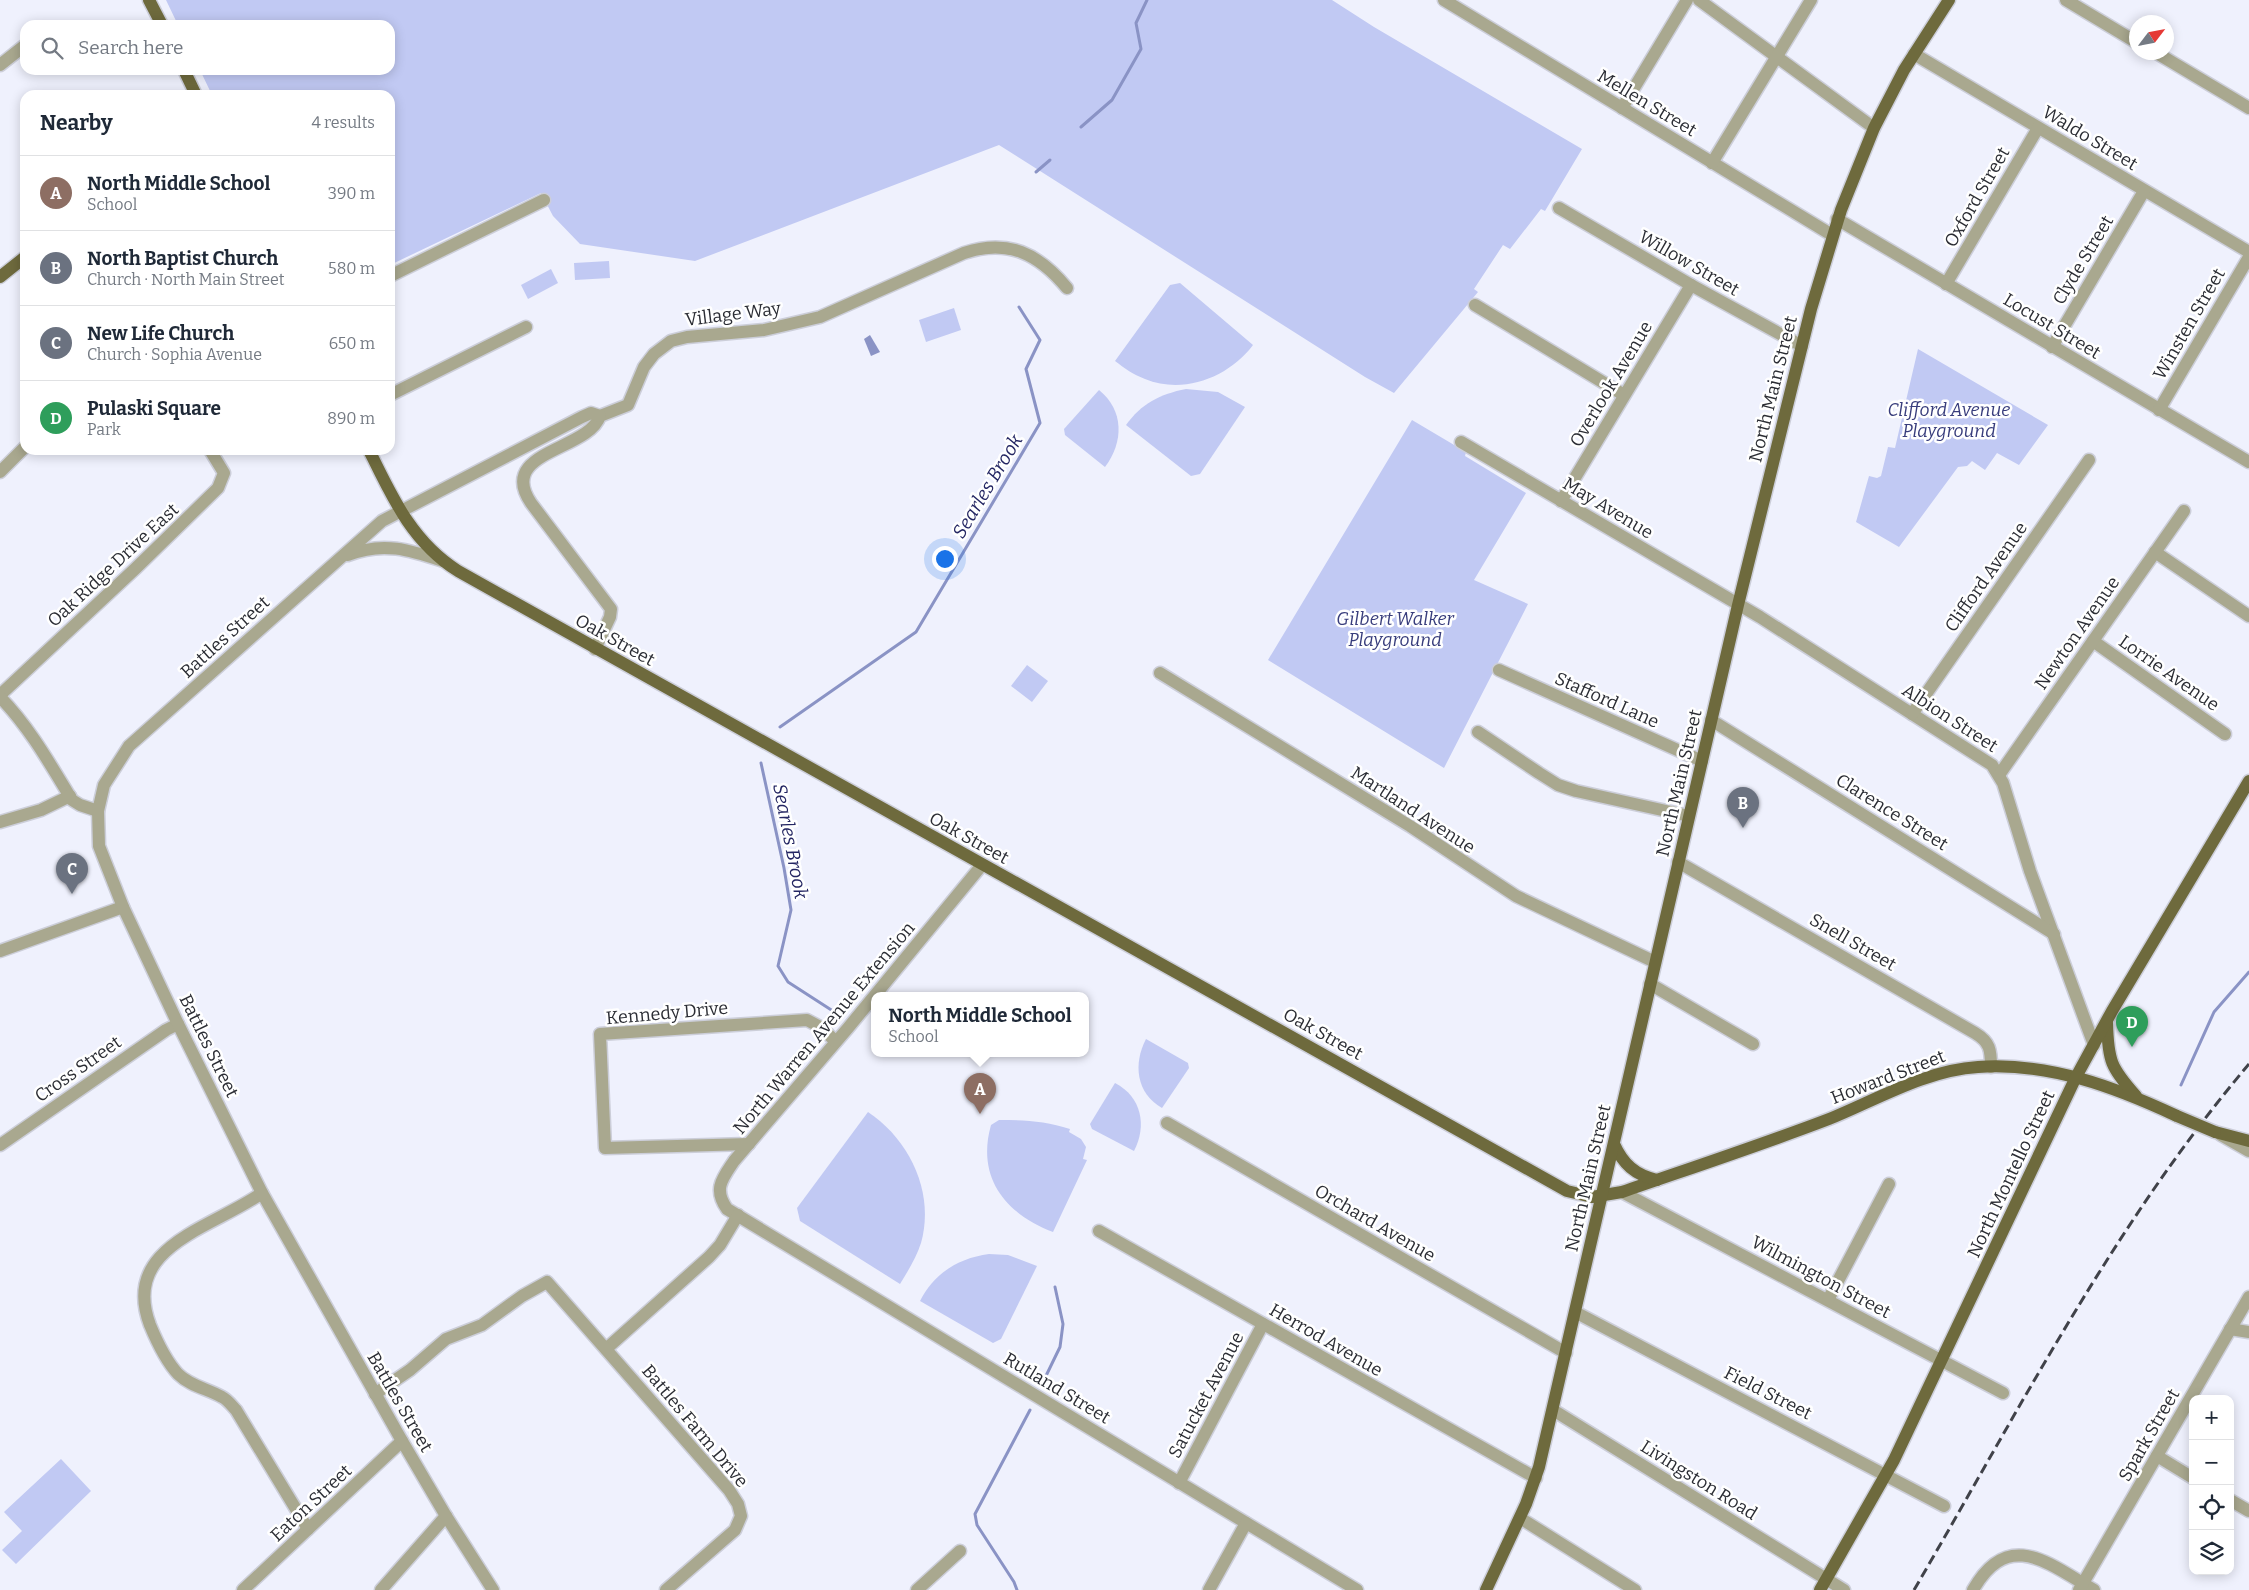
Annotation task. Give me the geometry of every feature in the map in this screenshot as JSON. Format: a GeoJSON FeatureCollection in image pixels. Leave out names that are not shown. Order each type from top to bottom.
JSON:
{"type":"FeatureCollection","features":[{"type":"Feature","properties":{"kind":"main road"},"geometry":{"type":"LineString","coordinates":[[149,0],[159,20]]}},
{"type":"Feature","properties":{"kind":"main road","name":"North Main Street"},"geometry":{"type":"LineString","coordinates":[[1486,1590],[1520,1518],[1536,1478],[1738,605],[1802,346],[1832,235],[1874,128],[1914,54],[1949,0]]}},
{"type":"Feature","properties":{"kind":"main road"},"geometry":{"type":"LineString","coordinates":[[186,75],[194,90]]}},
{"type":"Feature","properties":{"kind":"main road"},"geometry":{"type":"LineString","coordinates":[[0,277],[20,261]]}},
{"type":"Feature","properties":{"kind":"main road","name":"Oak Street"},"geometry":{"type":"LineString","coordinates":[[372,455],[399,510],[416,534],[443,561],[595,650],[1475,1138],[1555,1186],[1576,1195],[1600,1197]]}},
{"type":"Feature","properties":{"kind":"main road","name":"North Montello Street"},"geometry":{"type":"LineString","coordinates":[[1824,1585],[1887,1475],[2076,1077],[2249,781]]}},
{"type":"Feature","properties":{"kind":"main road"},"geometry":{"type":"LineString","coordinates":[[2107,1021],[2107,1051],[2112,1066],[2136,1096]]}},
{"type":"Feature","properties":{"kind":"main road","name":"Howard Street"},"geometry":{"type":"LineString","coordinates":[[1600,1197],[1622,1192],[1808,1127],[1940,1074],[1963,1068],[2026,1068],[2076,1077],[2136,1096],[2214,1132],[2249,1141]]}},
{"type":"Feature","properties":{"kind":"main road"},"geometry":{"type":"LineString","coordinates":[[1614,1144],[1620,1157],[1634,1171],[1656,1180]]}},
{"type":"Feature","properties":{"kind":"street","name":"Mellen Street"},"geometry":{"type":"LineString","coordinates":[[1444,0],[1832,235]]}},
{"type":"Feature","properties":{"kind":"street"},"geometry":{"type":"LineString","coordinates":[[1622,108],[1687,0]]}},
{"type":"Feature","properties":{"kind":"street"},"geometry":{"type":"LineString","coordinates":[[1699,0],[1874,128]]}},
{"type":"Feature","properties":{"kind":"street"},"geometry":{"type":"LineString","coordinates":[[1712,163],[1811,0]]}},
{"type":"Feature","properties":{"kind":"street"},"geometry":{"type":"LineString","coordinates":[[2066,0],[2129,38]]}},
{"type":"Feature","properties":{"kind":"street"},"geometry":{"type":"LineString","coordinates":[[0,65],[20,49]]}},
{"type":"Feature","properties":{"kind":"street","name":"Waldo Street"},"geometry":{"type":"LineString","coordinates":[[1914,54],[2249,252]]}},
{"type":"Feature","properties":{"kind":"street"},"geometry":{"type":"LineString","coordinates":[[2168,60],[2249,108]]}},
{"type":"Feature","properties":{"kind":"street","name":"Oxford Street"},"geometry":{"type":"LineString","coordinates":[[1946,284],[2038,128]]}},
{"type":"Feature","properties":{"kind":"street","name":"Clyde Street"},"geometry":{"type":"LineString","coordinates":[[2052,347],[2144,191]]}},
{"type":"Feature","properties":{"kind":"street"},"geometry":{"type":"LineString","coordinates":[[395,274],[544,200]]}},
{"type":"Feature","properties":{"kind":"street","name":"Willow Street"},"geometry":{"type":"LineString","coordinates":[[1559,208],[1691,285],[1802,346]]}},
{"type":"Feature","properties":{"kind":"street","name":"Locust Street"},"geometry":{"type":"LineString","coordinates":[[1838,219],[2249,462]]}},
{"type":"Feature","properties":{"kind":"street","name":"Village Way"},"geometry":{"type":"LineString","coordinates":[[595,650],[611,610],[531,503],[523,489],[522,482],[532,463],[588,432],[597,425],[600,416],[628,405],[644,367],[654,354],[671,341],[688,337],[764,330],[820,317],[970,251],[1000,248],[1029,255],[1051,269],[1067,288]]}},
{"type":"Feature","properties":{"kind":"street","name":"Winsten Street"},"geometry":{"type":"LineString","coordinates":[[2159,410],[2249,257]]}},
{"type":"Feature","properties":{"kind":"street","name":"Overlook Avenue"},"geometry":{"type":"LineString","coordinates":[[1561,501],[1691,285]]}},
{"type":"Feature","properties":{"kind":"street"},"geometry":{"type":"LineString","coordinates":[[1475,305],[1624,395]]}},
{"type":"Feature","properties":{"kind":"street"},"geometry":{"type":"LineString","coordinates":[[395,392],[526,327]]}},
{"type":"Feature","properties":{"kind":"street","name":"Battles Street"},"geometry":{"type":"LineString","coordinates":[[493,1590],[446,1516],[402,1441],[262,1193],[178,1024],[124,907],[99,846],[98,811],[104,785],[129,746],[377,525],[399,510],[591,413],[600,416]]}},
{"type":"Feature","properties":{"kind":"street","name":"May Avenue"},"geometry":{"type":"LineString","coordinates":[[1461,442],[1738,605]]}},
{"type":"Feature","properties":{"kind":"street"},"geometry":{"type":"LineString","coordinates":[[0,472],[20,452]]}},
{"type":"Feature","properties":{"kind":"street","name":"Oak Ridge Drive East"},"geometry":{"type":"LineString","coordinates":[[0,696],[141,564],[218,488],[224,473],[213,455]]}},
{"type":"Feature","properties":{"kind":"street","name":"Clifford Avenue"},"geometry":{"type":"LineString","coordinates":[[1912,714],[2089,460]]}},
{"type":"Feature","properties":{"kind":"street","name":"Newton Avenue"},"geometry":{"type":"LineString","coordinates":[[1999,775],[2184,511]]}},
{"type":"Feature","properties":{"kind":"street","name":"Battles Street"},"geometry":{"type":"LineString","coordinates":[[337,561],[364,549],[389,546],[411,550],[443,561]]}},
{"type":"Feature","properties":{"kind":"street"},"geometry":{"type":"LineString","coordinates":[[2155,552],[2249,616]]}},
{"type":"Feature","properties":{"kind":"street","name":"Albion Street"},"geometry":{"type":"LineString","coordinates":[[1738,605],[1760,617],[1988,762],[1999,775],[2030,871],[2094,1045]]}},
{"type":"Feature","properties":{"kind":"street","name":"Lorrie Avenue"},"geometry":{"type":"LineString","coordinates":[[2093,641],[2225,734]]}},
{"type":"Feature","properties":{"kind":"street","name":"Stafford Lane"},"geometry":{"type":"LineString","coordinates":[[1499,670],[1702,761]]}},
{"type":"Feature","properties":{"kind":"street","name":"Martland Avenue"},"geometry":{"type":"LineString","coordinates":[[1160,673],[1410,826],[1516,896],[1655,962]]}},
{"type":"Feature","properties":{"kind":"street"},"geometry":{"type":"LineString","coordinates":[[0,696],[20,718],[40,746],[70,796],[80,805],[98,811]]}},
{"type":"Feature","properties":{"kind":"street","name":"Clarence Street"},"geometry":{"type":"LineString","coordinates":[[1711,720],[2054,934]]}},
{"type":"Feature","properties":{"kind":"street"},"geometry":{"type":"LineString","coordinates":[[1478,732],[1558,785],[1576,791],[1689,816]]}},
{"type":"Feature","properties":{"kind":"street"},"geometry":{"type":"LineString","coordinates":[[0,822],[41,810],[70,796]]}},
{"type":"Feature","properties":{"kind":"street","name":"Snell Street"},"geometry":{"type":"LineString","coordinates":[[1678,862],[1976,1032],[1991,1049],[1991,1067]]}},
{"type":"Feature","properties":{"kind":"street","name":"North Warren Avenue Extension"},"geometry":{"type":"LineString","coordinates":[[877,992],[982,865]]}},
{"type":"Feature","properties":{"kind":"street"},"geometry":{"type":"LineString","coordinates":[[0,951],[124,907]]}},
{"type":"Feature","properties":{"kind":"street"},"geometry":{"type":"LineString","coordinates":[[1650,984],[1753,1044]]}},
{"type":"Feature","properties":{"kind":"street","name":"North Warren Avenue Extension"},"geometry":{"type":"LineString","coordinates":[[738,1215],[728,1209],[720,1199],[722,1179],[734,1161],[871,999]]}},
{"type":"Feature","properties":{"kind":"street","name":"Kennedy Drive"},"geometry":{"type":"LineString","coordinates":[[749,1144],[605,1148],[600,1034],[807,1020],[822,1028],[836,1041]]}},
{"type":"Feature","properties":{"kind":"street","name":"Cross Street"},"geometry":{"type":"LineString","coordinates":[[0,1145],[166,1030],[178,1024]]}},
{"type":"Feature","properties":{"kind":"street","name":"Orchard Avenue"},"geometry":{"type":"LineString","coordinates":[[1167,1123],[1566,1353]]}},
{"type":"Feature","properties":{"kind":"street"},"geometry":{"type":"LineString","coordinates":[[2214,1132],[2249,1151]]}},
{"type":"Feature","properties":{"kind":"street"},"geometry":{"type":"LineString","coordinates":[[1828,1300],[1889,1184]]}},
{"type":"Feature","properties":{"kind":"street","name":"Wilmington Street"},"geometry":{"type":"LineString","coordinates":[[1622,1192],[2003,1393]]}},
{"type":"Feature","properties":{"kind":"street"},"geometry":{"type":"LineString","coordinates":[[262,1193],[163,1252],[145,1278],[144,1309],[158,1344],[178,1374],[188,1382],[224,1398],[236,1410],[308,1529]]}},
{"type":"Feature","properties":{"kind":"street"},"geometry":{"type":"LineString","coordinates":[[606,1349],[709,1257],[720,1245],[738,1215]]}},
{"type":"Feature","properties":{"kind":"street","name":"Rutland Street"},"geometry":{"type":"LineString","coordinates":[[738,1215],[1353,1589]]}},
{"type":"Feature","properties":{"kind":"street","name":"Herrod Avenue"},"geometry":{"type":"LineString","coordinates":[[1099,1231],[1536,1478]]}},
{"type":"Feature","properties":{"kind":"street","name":"Battles Farm Drive"},"geometry":{"type":"LineString","coordinates":[[375,1394],[410,1370],[446,1339],[482,1325],[522,1296],[547,1282],[704,1459],[738,1504],[741,1516],[735,1530],[666,1590]]}},
{"type":"Feature","properties":{"kind":"street","name":"Spark Street"},"geometry":{"type":"LineString","coordinates":[[2085,1588],[2157,1456],[2249,1297]]}},
{"type":"Feature","properties":{"kind":"street","name":"Field Street"},"geometry":{"type":"LineString","coordinates":[[1575,1312],[1944,1506]]}},
{"type":"Feature","properties":{"kind":"street","name":"Satucket Avenue"},"geometry":{"type":"LineString","coordinates":[[1179,1483],[1264,1324]]}},
{"type":"Feature","properties":{"kind":"street"},"geometry":{"type":"LineString","coordinates":[[2230,1330],[2249,1332]]}},
{"type":"Feature","properties":{"kind":"street","name":"Livingston Road"},"geometry":{"type":"LineString","coordinates":[[1553,1410],[1824,1585]]}},
{"type":"Feature","properties":{"kind":"street","name":"Eaton Street"},"geometry":{"type":"LineString","coordinates":[[243,1590],[402,1441]]}},
{"type":"Feature","properties":{"kind":"street"},"geometry":{"type":"LineString","coordinates":[[2157,1456],[2189,1476]]}},
{"type":"Feature","properties":{"kind":"street"},"geometry":{"type":"LineString","coordinates":[[2234,1502],[2249,1511]]}},
{"type":"Feature","properties":{"kind":"street"},"geometry":{"type":"LineString","coordinates":[[381,1590],[446,1516]]}},
{"type":"Feature","properties":{"kind":"street"},"geometry":{"type":"LineString","coordinates":[[1520,1518],[1635,1590]]}},
{"type":"Feature","properties":{"kind":"street"},"geometry":{"type":"LineString","coordinates":[[1209,1590],[1246,1523]]}},
{"type":"Feature","properties":{"kind":"street"},"geometry":{"type":"LineString","coordinates":[[917,1590],[960,1551]]}},
{"type":"Feature","properties":{"kind":"street"},"geometry":{"type":"LineString","coordinates":[[1973,1590],[1990,1565],[2014,1555],[2031,1556],[2041,1560],[2085,1588]]}},
{"type":"Feature","properties":{"kind":"street"},"geometry":{"type":"LineString","coordinates":[[1824,1585],[1844,1590]]}},
{"type":"Feature","properties":{"kind":"green space"},"geometry":{"type":"Polygon","coordinates":[[[166,0],[1332,0],[1374,27],[1582,149],[1545,211],[1541,209],[1510,249],[1503,245],[1474,289],[1478,292],[1394,393],[1365,377],[999,145],[695,261],[580,244],[553,216],[541,193],[395,263],[395,90],[210,90],[202,75],[395,75],[395,20],[176,20],[166,0]]]}},
{"type":"Feature","properties":{"kind":"green space"},"geometry":{"type":"Polygon","coordinates":[[[609,261],[610,278],[575,280],[574,263],[609,261]]]}},
{"type":"Feature","properties":{"kind":"green space"},"geometry":{"type":"Polygon","coordinates":[[[551,269],[558,283],[528,299],[521,285],[551,269]]]}},
{"type":"Feature","properties":{"kind":"green space"},"geometry":{"type":"Polygon","coordinates":[[[1180,283],[1253,345],[1231,366],[1205,380],[1175,385],[1145,379],[1115,361],[1170,285],[1180,283]]]}},
{"type":"Feature","properties":{"kind":"green space"},"geometry":{"type":"Polygon","coordinates":[[[954,308],[961,330],[926,342],[919,320],[954,308]]]}},
{"type":"Feature","properties":{"kind":"green space","name":"Clifford Avenue Playground"},"geometry":{"type":"Polygon","coordinates":[[[1918,349],[2048,425],[2019,465],[1997,453],[1985,470],[1972,461],[1967,466],[1958,467],[1899,547],[1856,522],[1869,476],[1877,478],[1881,476],[1888,447],[1895,448],[1918,349]]]}},
{"type":"Feature","properties":{"kind":"green space"},"geometry":{"type":"Polygon","coordinates":[[[1186,389],[1218,392],[1245,407],[1200,474],[1191,476],[1126,425],[1138,411],[1152,401],[1186,389]]]}},
{"type":"Feature","properties":{"kind":"green space"},"geometry":{"type":"Polygon","coordinates":[[[1099,390],[1113,407],[1118,427],[1116,447],[1105,467],[1065,435],[1064,429],[1099,390]]]}},
{"type":"Feature","properties":{"kind":"green space","name":"Gilbert Walker Playground"},"geometry":{"type":"Polygon","coordinates":[[[1412,420],[1466,452],[1465,456],[1526,493],[1474,580],[1528,604],[1444,768],[1268,660],[1412,420]]]}},
{"type":"Feature","properties":{"kind":"green space"},"geometry":{"type":"Polygon","coordinates":[[[1027,665],[1048,681],[1032,702],[1011,686],[1027,665]]]}},
{"type":"Feature","properties":{"kind":"green space"},"geometry":{"type":"Polygon","coordinates":[[[1146,1039],[1188,1063],[1189,1068],[1162,1108],[1153,1102],[1147,1094],[1139,1077],[1139,1058],[1146,1039]]]}},
{"type":"Feature","properties":{"kind":"green space"},"geometry":{"type":"Polygon","coordinates":[[[1115,1083],[1131,1096],[1140,1113],[1140,1132],[1134,1151],[1092,1129],[1090,1124],[1115,1083]]]}},
{"type":"Feature","properties":{"kind":"green space"},"geometry":{"type":"Polygon","coordinates":[[[868,1112],[896,1137],[907,1153],[916,1169],[925,1205],[921,1243],[900,1284],[800,1221],[797,1208],[868,1112]]]}},
{"type":"Feature","properties":{"kind":"green space"},"geometry":{"type":"Polygon","coordinates":[[[999,1120],[1052,1124],[1070,1129],[1069,1132],[1081,1139],[1086,1147],[1083,1159],[1087,1160],[1053,1232],[1021,1215],[999,1192],[988,1162],[987,1144],[991,1125],[999,1120]]]}},
{"type":"Feature","properties":{"kind":"green space"},"geometry":{"type":"Polygon","coordinates":[[[989,1254],[1008,1255],[1037,1266],[1001,1339],[993,1343],[920,1301],[932,1282],[949,1268],[968,1259],[989,1254]]]}},
{"type":"Feature","properties":{"kind":"green space"},"geometry":{"type":"Polygon","coordinates":[[[61,1459],[91,1491],[16,1564],[2,1550],[22,1531],[4,1512],[61,1459]]]}},
{"type":"Feature","properties":{"kind":"shaded area"},"geometry":{"type":"Polygon","coordinates":[[[870,335],[880,352],[871,356],[864,339],[870,335]]]}},
{"type":"Feature","properties":{"kind":"waterway","name":"Searles Brook"},"geometry":{"type":"LineString","coordinates":[[1081,127],[1112,100],[1141,49],[1136,23],[1147,0]]}},
{"type":"Feature","properties":{"kind":"waterway","name":"Searles Brook"},"geometry":{"type":"LineString","coordinates":[[1036,172],[1050,160]]}},
{"type":"Feature","properties":{"kind":"waterway","name":"Searles Brook"},"geometry":{"type":"LineString","coordinates":[[780,727],[916,632],[1040,423],[1026,369],[1040,340],[1019,307]]}},
{"type":"Feature","properties":{"kind":"waterway","name":"Searles Brook"},"geometry":{"type":"LineString","coordinates":[[761,763],[784,868],[791,910],[778,966],[788,982],[836,1013]]}},
{"type":"Feature","properties":{"kind":"waterway"},"geometry":{"type":"LineString","coordinates":[[2181,1085],[2214,1012],[2249,972]]}},
{"type":"Feature","properties":{"kind":"waterway","name":"Searles Brook"},"geometry":{"type":"LineString","coordinates":[[1043,1382],[1060,1347],[1063,1324],[1055,1287]]}},
{"type":"Feature","properties":{"kind":"waterway","name":"Searles Brook"},"geometry":{"type":"LineString","coordinates":[[1017,1590],[1014,1582],[977,1525],[975,1514],[1030,1410]]}},
{"type":"Feature","properties":{"kind":"railway"},"geometry":{"type":"LineString","coordinates":[[1914,1590],[2030,1387],[2112,1253],[2200,1125],[2249,1064]]}},
{"type":"Feature","properties":{"kind":"place","name":"North Baptist Church"},"geometry":{"type":"Point","coordinates":[1743,828]}},
{"type":"Feature","properties":{"kind":"place","name":"New Life Church"},"geometry":{"type":"Point","coordinates":[72,894]}},
{"type":"Feature","properties":{"kind":"place","name":"Pulaski Square"},"geometry":{"type":"Point","coordinates":[2132,1047]}},
{"type":"Feature","properties":{"kind":"place","name":"North Middle School"},"geometry":{"type":"Point","coordinates":[980,1114]}}]}
